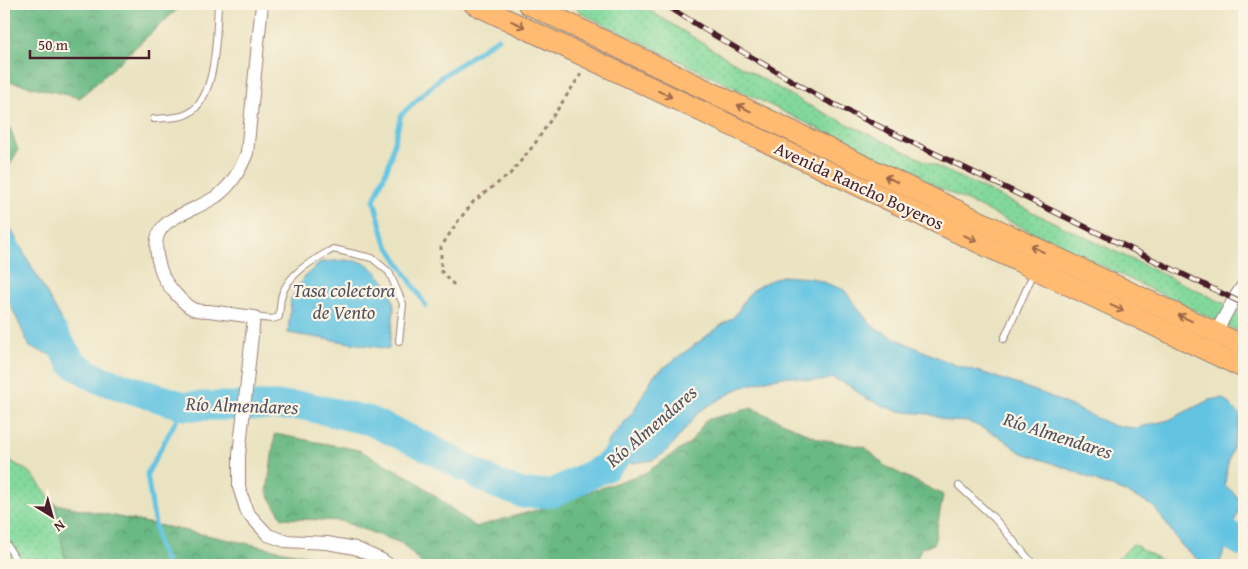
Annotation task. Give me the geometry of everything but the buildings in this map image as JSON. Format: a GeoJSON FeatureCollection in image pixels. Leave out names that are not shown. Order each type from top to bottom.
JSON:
{"type":"FeatureCollection","features":[{"type":"Feature","properties":{"kind":"highway","name":"Avenida Rancho Boyeros"},"geometry":{"type":"LineString","coordinates":[[474,4],[1244,368]]}},
{"type":"Feature","properties":{"kind":"highway","name":"Avenida Rancho Boyeros"},"geometry":{"type":"LineString","coordinates":[[528,4],[1244,346]]}},
{"type":"Feature","properties":{"kind":"highway"},"geometry":{"type":"LineString","coordinates":[[538,4],[572,25]]}},
{"type":"Feature","properties":{"kind":"street"},"geometry":{"type":"LineString","coordinates":[[262,4],[247,153],[241,168],[233,181],[218,195],[171,219],[160,230],[155,244],[157,259],[164,279],[193,310],[254,317],[239,455],[239,487],[247,512],[268,535],[285,541],[327,543],[355,548],[382,560],[388,565]]}},
{"type":"Feature","properties":{"kind":"street"},"geometry":{"type":"LineString","coordinates":[[1216,332],[1244,284]]}},
{"type":"Feature","properties":{"kind":"lane"},"geometry":{"type":"LineString","coordinates":[[154,119],[183,116],[200,105],[210,81],[215,53],[218,4]]}},
{"type":"Feature","properties":{"kind":"lane"},"geometry":{"type":"LineString","coordinates":[[254,317],[272,319],[279,317],[282,294],[290,279],[307,264],[332,249],[372,258],[389,272],[403,304],[399,341]]}},
{"type":"Feature","properties":{"kind":"lane"},"geometry":{"type":"LineString","coordinates":[[1004,339],[1035,269]]}},
{"type":"Feature","properties":{"kind":"lane"},"geometry":{"type":"LineString","coordinates":[[959,486],[994,518],[1034,565]]}},
{"type":"Feature","properties":{"kind":"lane"},"geometry":{"type":"LineString","coordinates":[[4,540],[19,565]]}},
{"type":"Feature","properties":{"kind":"path"},"geometry":{"type":"LineString","coordinates":[[454,285],[441,271],[441,247],[474,201],[510,174],[534,145],[591,59]]}},
{"type":"Feature","properties":{"kind":"green space"},"geometry":{"type":"Polygon","coordinates":[[[4,4],[183,4],[80,98],[7,81],[4,87],[4,4]]]}},
{"type":"Feature","properties":{"kind":"green space"},"geometry":{"type":"Polygon","coordinates":[[[572,4],[639,4],[808,105],[1244,313],[1244,334],[583,14],[572,4]]]}},
{"type":"Feature","properties":{"kind":"green space"},"geometry":{"type":"Polygon","coordinates":[[[4,111],[18,150],[4,176],[4,111]]]}},
{"type":"Feature","properties":{"kind":"green space"},"geometry":{"type":"Polygon","coordinates":[[[752,408],[819,439],[865,447],[885,466],[943,495],[934,544],[921,548],[915,565],[423,565],[401,543],[340,521],[282,518],[267,492],[275,434],[359,450],[415,480],[475,527],[533,511],[645,473],[690,443],[706,420],[752,408]]]}},
{"type":"Feature","properties":{"kind":"green space"},"geometry":{"type":"Polygon","coordinates":[[[4,457],[31,473],[55,504],[351,565],[4,565],[4,457]]]}},
{"type":"Feature","properties":{"kind":"green space"},"geometry":{"type":"Polygon","coordinates":[[[55,504],[348,563],[351,565],[66,565],[55,504]]]}},
{"type":"Feature","properties":{"kind":"green space"},"geometry":{"type":"Polygon","coordinates":[[[1133,544],[1169,565],[1112,565],[1133,544]]]}},
{"type":"Feature","properties":{"kind":"water"},"geometry":{"type":"Polygon","coordinates":[[[4,217],[61,319],[72,363],[30,347],[4,291],[4,217]]]}},
{"type":"Feature","properties":{"kind":"water","name":"Tasa colectora de Vento"},"geometry":{"type":"Polygon","coordinates":[[[358,261],[371,267],[389,289],[394,309],[389,349],[288,333],[291,299],[304,277],[321,262],[358,261]]]}},
{"type":"Feature","properties":{"kind":"water"},"geometry":{"type":"Polygon","coordinates":[[[782,276],[812,278],[844,290],[871,325],[894,338],[955,365],[1047,395],[1114,426],[1136,428],[1169,420],[1209,400],[1223,398],[1241,416],[1227,467],[1225,485],[1242,501],[1219,565],[1209,565],[1196,558],[1182,546],[1154,507],[1128,493],[1020,452],[999,436],[969,422],[949,421],[929,414],[897,411],[865,398],[853,388],[831,378],[822,381],[789,376],[766,380],[740,388],[697,414],[673,444],[663,454],[653,460],[606,467],[607,443],[633,412],[654,375],[732,318],[753,290],[782,276]]]}},
{"type":"Feature","properties":{"kind":"waterway"},"geometry":{"type":"LineString","coordinates":[[426,306],[385,241],[374,200],[389,164],[401,115],[441,77],[498,38]]}},
{"type":"Feature","properties":{"kind":"waterway","name":"Río Almendares"},"geometry":{"type":"LineString","coordinates":[[52,331],[72,363],[98,379],[184,406],[305,406],[370,421],[429,448],[496,484],[524,494],[553,493],[606,467],[633,440]]}},
{"type":"Feature","properties":{"kind":"waterway"},"geometry":{"type":"LineString","coordinates":[[167,565],[158,544],[147,474],[184,406]]}},
{"type":"Feature","properties":{"kind":"waterway"},"geometry":{"type":"LineString","coordinates":[[1241,416],[1244,413]]}},
{"type":"Feature","properties":{"kind":"waterway","name":"Río Almendares"},"geometry":{"type":"LineString","coordinates":[[1199,511],[1229,535],[1244,543]]}},
{"type":"Feature","properties":{"kind":"railway"},"geometry":{"type":"LineString","coordinates":[[664,4],[825,100],[1244,304]]}}]}
